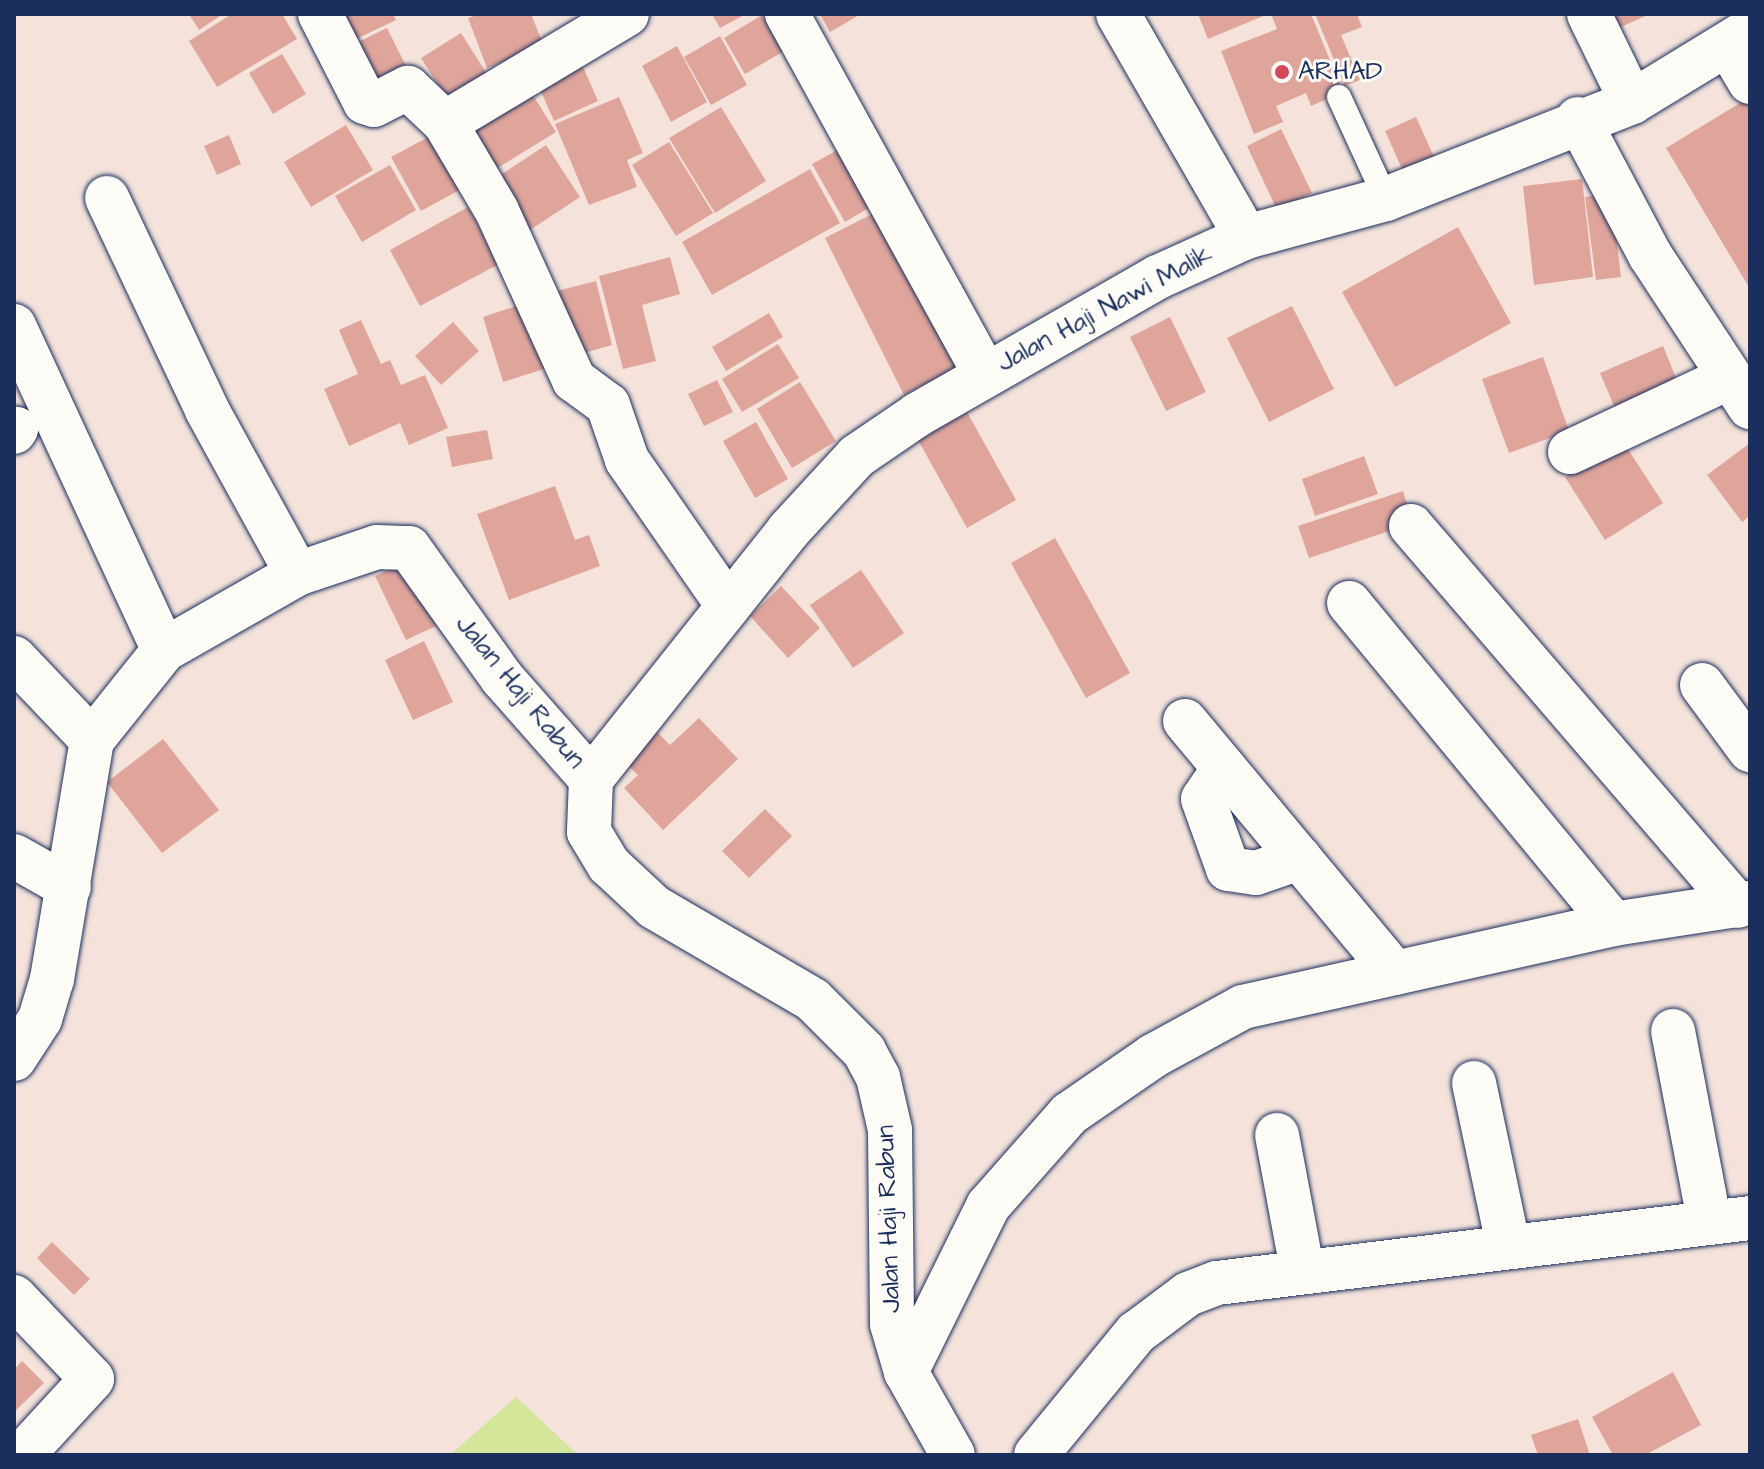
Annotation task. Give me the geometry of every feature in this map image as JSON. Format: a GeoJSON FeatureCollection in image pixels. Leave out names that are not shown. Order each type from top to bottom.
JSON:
{"type":"FeatureCollection","features":[{"type":"Feature","properties":{"kind":"street"},"geometry":{"type":"LineString","coordinates":[[320,14],[365,102],[374,105],[408,88],[445,123],[497,211],[574,380],[608,405],[627,460],[728,606]]}},
{"type":"Feature","properties":{"kind":"street"},"geometry":{"type":"LineString","coordinates":[[445,123],[627,14]]}},
{"type":"Feature","properties":{"kind":"street"},"geometry":{"type":"LineString","coordinates":[[787,14],[984,373]]}},
{"type":"Feature","properties":{"kind":"street"},"geometry":{"type":"LineString","coordinates":[[1118,14],[1246,237]]}},
{"type":"Feature","properties":{"kind":"street"},"geometry":{"type":"LineString","coordinates":[[1589,14],[1632,102]]}},
{"type":"Feature","properties":{"kind":"street"},"geometry":{"type":"LineString","coordinates":[[1739,37],[1750,82]]}},
{"type":"Feature","properties":{"kind":"street","name":"Jalan Haji Nawi Malik"},"geometry":{"type":"LineString","coordinates":[[591,779],[728,606],[857,456],[984,373],[1246,237],[1386,199],[1578,119],[1632,102],[1739,37]]}},
{"type":"Feature","properties":{"kind":"street"},"geometry":{"type":"LineString","coordinates":[[1570,452],[1738,393],[1578,119]]}},
{"type":"Feature","properties":{"kind":"street"},"geometry":{"type":"LineString","coordinates":[[107,198],[207,410],[297,574]]}},
{"type":"Feature","properties":{"kind":"street"},"geometry":{"type":"LineString","coordinates":[[14,326],[164,650]]}},
{"type":"Feature","properties":{"kind":"street"},"geometry":{"type":"LineString","coordinates":[[1411,526],[1744,905]]}},
{"type":"Feature","properties":{"kind":"street","name":"Jalan Haji Rabun"},"geometry":{"type":"LineString","coordinates":[[14,1059],[40,1019],[69,887],[92,740],[164,650],[297,574],[377,547],[409,548],[502,678],[591,779],[589,832],[617,874],[654,907],[813,1000],[878,1077],[890,1130],[892,1324],[906,1372],[953,1455]]}},
{"type":"Feature","properties":{"kind":"street"},"geometry":{"type":"LineString","coordinates":[[1349,603],[1614,924]]}},
{"type":"Feature","properties":{"kind":"street"},"geometry":{"type":"LineString","coordinates":[[14,658],[92,740]]}},
{"type":"Feature","properties":{"kind":"street"},"geometry":{"type":"LineString","coordinates":[[1702,685],[1750,750]]}},
{"type":"Feature","properties":{"kind":"street"},"geometry":{"type":"LineString","coordinates":[[1185,721],[1395,973]]}},
{"type":"Feature","properties":{"kind":"street"},"geometry":{"type":"LineString","coordinates":[[1224,768],[1203,799],[1228,869],[1256,873],[1299,858]]}},
{"type":"Feature","properties":{"kind":"street"},"geometry":{"type":"LineString","coordinates":[[14,856],[69,887]]}},
{"type":"Feature","properties":{"kind":"street"},"geometry":{"type":"LineString","coordinates":[[906,1372],[988,1206],[1069,1114],[1243,1007],[1614,924],[1744,905]]}},
{"type":"Feature","properties":{"kind":"street"},"geometry":{"type":"LineString","coordinates":[[1036,1455],[1116,1352],[1188,1294],[1302,1269],[1729,1219],[1673,1031]]}},
{"type":"Feature","properties":{"kind":"street"},"geometry":{"type":"LineString","coordinates":[[1474,1083],[1508,1244]]}},
{"type":"Feature","properties":{"kind":"street"},"geometry":{"type":"LineString","coordinates":[[1277,1135],[1302,1269]]}},
{"type":"Feature","properties":{"kind":"street"},"geometry":{"type":"LineString","coordinates":[[14,1297],[92,1379],[22,1455]]}},
{"type":"Feature","properties":{"kind":"lane"},"geometry":{"type":"LineString","coordinates":[[1339,97],[1386,199]]}},
{"type":"Feature","properties":{"kind":"green space"},"geometry":{"type":"Polygon","coordinates":[[[516,1397],[578,1455],[450,1455],[516,1397]]]}},
{"type":"Feature","properties":{"kind":"building"},"geometry":{"type":"Polygon","coordinates":[[[189,14],[223,14],[199,30],[189,14]]]}},
{"type":"Feature","properties":{"kind":"building"},"geometry":{"type":"Polygon","coordinates":[[[232,14],[282,14],[297,39],[217,87],[189,41],[232,14]]]}},
{"type":"Feature","properties":{"kind":"building"},"geometry":{"type":"Polygon","coordinates":[[[344,14],[393,14],[396,20],[356,39],[344,14]]]}},
{"type":"Feature","properties":{"kind":"building"},"geometry":{"type":"Polygon","coordinates":[[[480,14],[531,14],[544,46],[487,68],[468,18],[480,14]]]}},
{"type":"Feature","properties":{"kind":"building"},"geometry":{"type":"Polygon","coordinates":[[[712,14],[746,14],[720,28],[712,14]]]}},
{"type":"Feature","properties":{"kind":"building"},"geometry":{"type":"Polygon","coordinates":[[[820,14],[861,14],[830,32],[820,14]]]}},
{"type":"Feature","properties":{"kind":"building"},"geometry":{"type":"Polygon","coordinates":[[[1198,14],[1268,14],[1208,39],[1198,14]]]}},
{"type":"Feature","properties":{"kind":"building","name":"ARHAD"},"geometry":{"type":"Polygon","coordinates":[[[1271,14],[1311,14],[1343,92],[1311,106],[1306,93],[1276,106],[1283,122],[1254,134],[1221,51],[1277,29],[1271,14]]]}},
{"type":"Feature","properties":{"kind":"building"},"geometry":{"type":"Polygon","coordinates":[[[1315,14],[1357,14],[1362,27],[1341,35],[1360,80],[1345,86],[1315,14]]]}},
{"type":"Feature","properties":{"kind":"building"},"geometry":{"type":"Polygon","coordinates":[[[1596,14],[1650,14],[1605,34],[1596,14]]]}},
{"type":"Feature","properties":{"kind":"building"},"geometry":{"type":"Polygon","coordinates":[[[762,15],[784,51],[745,74],[724,38],[762,15]]]}},
{"type":"Feature","properties":{"kind":"building"},"geometry":{"type":"Polygon","coordinates":[[[387,28],[413,80],[369,101],[344,49],[387,28]]]}},
{"type":"Feature","properties":{"kind":"building"},"geometry":{"type":"Polygon","coordinates":[[[461,33],[496,88],[456,113],[421,58],[461,33]]]}},
{"type":"Feature","properties":{"kind":"building"},"geometry":{"type":"Polygon","coordinates":[[[720,36],[747,85],[711,105],[684,57],[720,36]]]}},
{"type":"Feature","properties":{"kind":"building"},"geometry":{"type":"Polygon","coordinates":[[[677,46],[707,102],[671,122],[642,66],[677,46]]]}},
{"type":"Feature","properties":{"kind":"building"},"geometry":{"type":"Polygon","coordinates":[[[576,51],[598,101],[554,121],[532,71],[576,51]]]}},
{"type":"Feature","properties":{"kind":"building"},"geometry":{"type":"Polygon","coordinates":[[[282,54],[306,94],[273,114],[249,73],[282,54]]]}},
{"type":"Feature","properties":{"kind":"building"},"geometry":{"type":"Polygon","coordinates":[[[526,84],[556,132],[483,177],[453,129],[526,84]]]}},
{"type":"Feature","properties":{"kind":"building"},"geometry":{"type":"Polygon","coordinates":[[[619,97],[643,153],[627,160],[637,187],[589,205],[555,124],[619,97]]]}},
{"type":"Feature","properties":{"kind":"building"},"geometry":{"type":"Polygon","coordinates":[[[1750,97],[1750,289],[1666,148],[1750,97]]]}},
{"type":"Feature","properties":{"kind":"building"},"geometry":{"type":"Polygon","coordinates":[[[721,107],[766,181],[715,213],[669,138],[721,107]]]}},
{"type":"Feature","properties":{"kind":"building"},"geometry":{"type":"Polygon","coordinates":[[[1416,117],[1439,168],[1408,182],[1385,131],[1416,117]]]}},
{"type":"Feature","properties":{"kind":"building"},"geometry":{"type":"Polygon","coordinates":[[[346,125],[373,170],[311,207],[284,162],[346,125]]]}},
{"type":"Feature","properties":{"kind":"building"},"geometry":{"type":"Polygon","coordinates":[[[1281,129],[1312,193],[1277,210],[1247,146],[1281,129]]]}},
{"type":"Feature","properties":{"kind":"building"},"geometry":{"type":"Polygon","coordinates":[[[436,133],[465,187],[421,211],[391,157],[436,133]]]}},
{"type":"Feature","properties":{"kind":"building"},"geometry":{"type":"Polygon","coordinates":[[[229,135],[241,164],[217,175],[204,146],[229,135]]]}},
{"type":"Feature","properties":{"kind":"building"},"geometry":{"type":"Polygon","coordinates":[[[669,142],[713,213],[676,236],[632,165],[669,142]]]}},
{"type":"Feature","properties":{"kind":"building"},"geometry":{"type":"Polygon","coordinates":[[[546,145],[580,197],[521,236],[487,184],[546,145]]]}},
{"type":"Feature","properties":{"kind":"building"},"geometry":{"type":"Polygon","coordinates":[[[845,146],[877,203],[845,222],[812,164],[845,146]]]}},
{"type":"Feature","properties":{"kind":"building"},"geometry":{"type":"Polygon","coordinates":[[[390,165],[416,210],[362,242],[335,196],[390,165]]]}},
{"type":"Feature","properties":{"kind":"building"},"geometry":{"type":"Polygon","coordinates":[[[810,169],[840,223],[712,295],[682,242],[810,169]]]}},
{"type":"Feature","properties":{"kind":"building"},"geometry":{"type":"Polygon","coordinates":[[[1582,179],[1593,277],[1534,285],[1523,186],[1582,179]]]}},
{"type":"Feature","properties":{"kind":"building"},"geometry":{"type":"Polygon","coordinates":[[[1611,194],[1621,277],[1596,280],[1585,197],[1611,194]]]}},
{"type":"Feature","properties":{"kind":"building"},"geometry":{"type":"Polygon","coordinates":[[[468,207],[499,264],[420,306],[390,250],[468,207]]]}},
{"type":"Feature","properties":{"kind":"building"},"geometry":{"type":"Polygon","coordinates":[[[884,208],[964,364],[904,395],[825,238],[884,208]]]}},
{"type":"Feature","properties":{"kind":"building"},"geometry":{"type":"Polygon","coordinates":[[[1458,227],[1511,323],[1395,387],[1342,292],[1458,227]]]}},
{"type":"Feature","properties":{"kind":"building"},"geometry":{"type":"Polygon","coordinates":[[[670,257],[680,294],[642,305],[656,361],[623,369],[599,276],[670,257]]]}},
{"type":"Feature","properties":{"kind":"building"},"geometry":{"type":"Polygon","coordinates":[[[596,281],[612,345],[566,358],[549,293],[596,281]]]}},
{"type":"Feature","properties":{"kind":"building"},"geometry":{"type":"Polygon","coordinates":[[[531,301],[550,367],[503,382],[483,317],[531,301]]]}},
{"type":"Feature","properties":{"kind":"building"},"geometry":{"type":"Polygon","coordinates":[[[1292,306],[1334,389],[1269,422],[1227,338],[1292,306]]]}},
{"type":"Feature","properties":{"kind":"building"},"geometry":{"type":"Polygon","coordinates":[[[769,313],[783,337],[726,371],[712,347],[769,313]]]}},
{"type":"Feature","properties":{"kind":"building"},"geometry":{"type":"Polygon","coordinates":[[[1170,317],[1206,392],[1166,411],[1130,337],[1170,317]]]}},
{"type":"Feature","properties":{"kind":"building"},"geometry":{"type":"Polygon","coordinates":[[[361,320],[381,364],[390,360],[401,385],[425,375],[448,428],[409,445],[400,423],[349,446],[324,389],[358,374],[339,330],[361,320]]]}},
{"type":"Feature","properties":{"kind":"building"},"geometry":{"type":"Polygon","coordinates":[[[453,322],[479,351],[441,385],[415,356],[453,322]]]}},
{"type":"Feature","properties":{"kind":"building"},"geometry":{"type":"Polygon","coordinates":[[[778,344],[799,378],[742,412],[722,379],[778,344]]]}},
{"type":"Feature","properties":{"kind":"building"},"geometry":{"type":"Polygon","coordinates":[[[1663,346],[1683,395],[1621,422],[1600,373],[1663,346]]]}},
{"type":"Feature","properties":{"kind":"building"},"geometry":{"type":"Polygon","coordinates":[[[1543,357],[1569,431],[1509,453],[1482,379],[1543,357]]]}},
{"type":"Feature","properties":{"kind":"building"},"geometry":{"type":"Polygon","coordinates":[[[717,380],[733,412],[704,426],[688,394],[717,380]]]}},
{"type":"Feature","properties":{"kind":"building"},"geometry":{"type":"Polygon","coordinates":[[[800,382],[836,441],[792,468],[757,409],[800,382]]]}},
{"type":"Feature","properties":{"kind":"building"},"geometry":{"type":"Polygon","coordinates":[[[967,412],[1016,500],[967,528],[918,440],[967,412]]]}},
{"type":"Feature","properties":{"kind":"building"},"geometry":{"type":"Polygon","coordinates":[[[756,422],[788,479],[755,498],[723,441],[756,422]]]}},
{"type":"Feature","properties":{"kind":"building"},"geometry":{"type":"Polygon","coordinates":[[[487,430],[493,459],[452,467],[446,437],[487,430]]]}},
{"type":"Feature","properties":{"kind":"building"},"geometry":{"type":"Polygon","coordinates":[[[1622,440],[1663,503],[1605,540],[1565,477],[1622,440]]]}},
{"type":"Feature","properties":{"kind":"building"},"geometry":{"type":"Polygon","coordinates":[[[1750,443],[1750,516],[1742,522],[1707,475],[1750,443]]]}},
{"type":"Feature","properties":{"kind":"building"},"geometry":{"type":"Polygon","coordinates":[[[1364,456],[1378,494],[1315,516],[1302,479],[1364,456]]]}},
{"type":"Feature","properties":{"kind":"building"},"geometry":{"type":"Polygon","coordinates":[[[555,486],[575,540],[589,535],[600,566],[509,600],[477,514],[555,486]]]}},
{"type":"Feature","properties":{"kind":"building"},"geometry":{"type":"Polygon","coordinates":[[[1403,491],[1413,523],[1309,558],[1298,526],[1403,491]]]}},
{"type":"Feature","properties":{"kind":"building"},"geometry":{"type":"Polygon","coordinates":[[[1055,538],[1130,673],[1086,698],[1011,563],[1055,538]]]}},
{"type":"Feature","properties":{"kind":"building"},"geometry":{"type":"Polygon","coordinates":[[[406,562],[436,626],[406,640],[375,576],[406,562]]]}},
{"type":"Feature","properties":{"kind":"building"},"geometry":{"type":"Polygon","coordinates":[[[861,570],[904,633],[853,668],[810,605],[861,570]]]}},
{"type":"Feature","properties":{"kind":"building"},"geometry":{"type":"Polygon","coordinates":[[[781,586],[820,628],[788,658],[750,616],[781,586]]]}},
{"type":"Feature","properties":{"kind":"building"},"geometry":{"type":"Polygon","coordinates":[[[424,641],[453,702],[413,720],[385,660],[424,641]]]}},
{"type":"Feature","properties":{"kind":"building"},"geometry":{"type":"Polygon","coordinates":[[[699,718],[738,759],[663,830],[624,788],[638,775],[623,761],[655,730],[670,745],[699,718]]]}},
{"type":"Feature","properties":{"kind":"building"},"geometry":{"type":"Polygon","coordinates":[[[163,739],[219,810],[162,853],[107,782],[163,739]]]}},
{"type":"Feature","properties":{"kind":"building"},"geometry":{"type":"Polygon","coordinates":[[[765,809],[792,836],[749,878],[722,851],[765,809]]]}},
{"type":"Feature","properties":{"kind":"building"},"geometry":{"type":"Polygon","coordinates":[[[52,1242],[90,1279],[74,1295],[37,1258],[52,1242]]]}},
{"type":"Feature","properties":{"kind":"building"},"geometry":{"type":"Polygon","coordinates":[[[22,1361],[44,1383],[14,1412],[14,1370],[22,1361]]]}},
{"type":"Feature","properties":{"kind":"building"},"geometry":{"type":"Polygon","coordinates":[[[1673,1372],[1701,1425],[1645,1455],[1613,1455],[1592,1417],[1673,1372]]]}},
{"type":"Feature","properties":{"kind":"building"},"geometry":{"type":"Polygon","coordinates":[[[1578,1419],[1590,1455],[1538,1455],[1531,1435],[1578,1419]]]}},
{"type":"Feature","properties":{"kind":"place","name":"ARHAD"},"geometry":{"type":"Point","coordinates":[1282,72]}}]}
